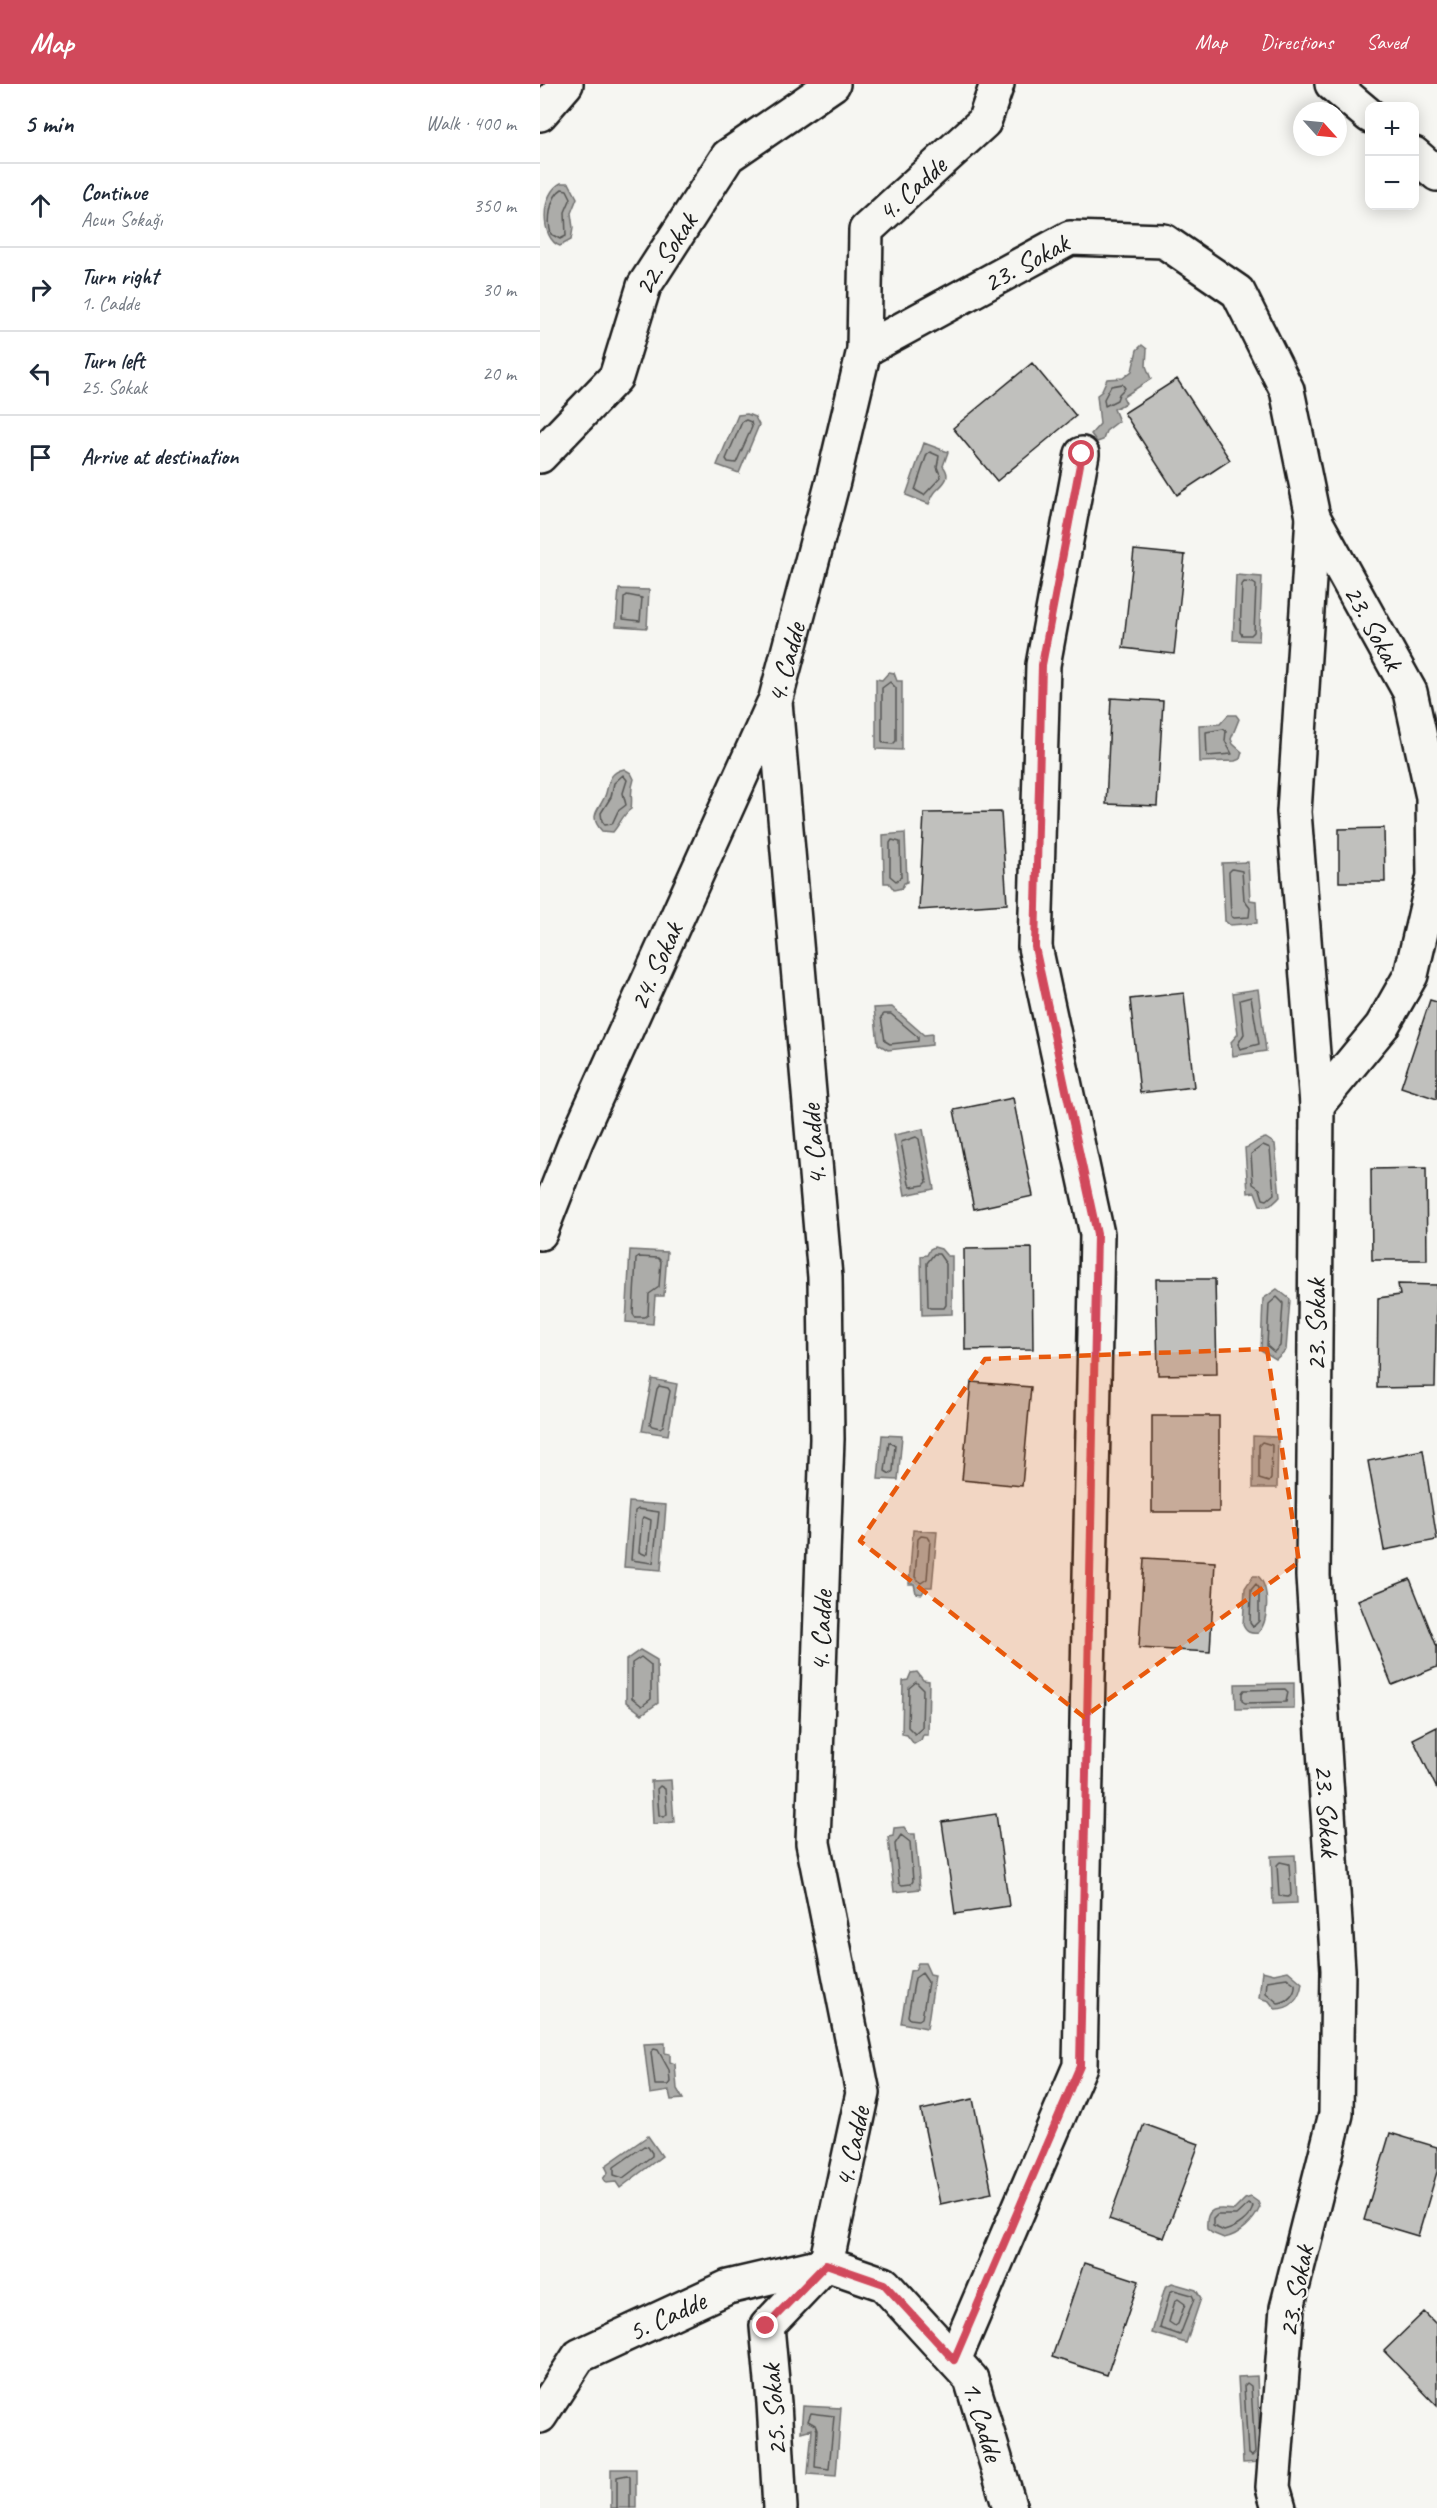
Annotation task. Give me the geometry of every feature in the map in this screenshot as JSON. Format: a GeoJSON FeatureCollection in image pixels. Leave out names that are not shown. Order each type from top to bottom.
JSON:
{"type":"FeatureCollection","features":[{"type":"Feature","properties":{"kind":"street"},"geometry":{"type":"LineString","coordinates":[[540,114],[566,84]]}},
{"type":"Feature","properties":{"kind":"street","name":"22. Sokak"},"geometry":{"type":"LineString","coordinates":[[540,456],[616,377],[644,286],[728,156],[833,84]]}},
{"type":"Feature","properties":{"kind":"street","name":"4. Cadde"},"geometry":{"type":"LineString","coordinates":[[826,2264],[863,2093],[813,1844],[827,1439],[825,1277],[775,702],[833,481],[864,351],[866,230],[984,122],[998,84]]}},
{"type":"Feature","properties":{"kind":"street"},"geometry":{"type":"LineString","coordinates":[[1332,84],[1365,112]]}},
{"type":"Feature","properties":{"kind":"street"},"geometry":{"type":"LineString","coordinates":[[1416,156],[1437,174]]}},
{"type":"Feature","properties":{"kind":"street","name":"23. Sokak"},"geometry":{"type":"LineString","coordinates":[[864,351],[1070,238],[1164,241],[1238,292],[1287,390],[1313,517],[1294,812],[1317,1105],[1312,1576],[1338,1970],[1336,2115],[1287,2308],[1273,2487],[1280,2508]]}},
{"type":"Feature","properties":{"kind":"street"},"geometry":{"type":"LineString","coordinates":[[954,2360],[1080,2066],[1097,1234],[1035,947],[1042,665],[1082,454]]}},
{"type":"Feature","properties":{"kind":"street","name":"23. Sokak"},"geometry":{"type":"LineString","coordinates":[[1313,517],[1410,692],[1434,797],[1434,876],[1411,975],[1382,1026],[1317,1105]]}},
{"type":"Feature","properties":{"kind":"street","name":"24. Sokak"},"geometry":{"type":"LineString","coordinates":[[540,1233],[576,1141],[775,702]]}},
{"type":"Feature","properties":{"kind":"street","name":"1. Cadde"},"geometry":{"type":"LineString","coordinates":[[826,2264],[884,2284],[971,2379],[1010,2508]]}},
{"type":"Feature","properties":{"kind":"street","name":"5. Cadde"},"geometry":{"type":"LineString","coordinates":[[540,2416],[579,2356],[728,2287],[826,2264]]}},
{"type":"Feature","properties":{"kind":"street","name":"25. Sokak"},"geometry":{"type":"LineString","coordinates":[[780,2508],[774,2403],[766,2326],[826,2264]]}},
{"type":"Feature","properties":{"kind":"highlighted area"},"geometry":{"type":"Polygon","coordinates":[[[1267,1349],[1299,1562],[1084,1717],[860,1541],[985,1359],[1267,1349]]]}},
{"type":"Feature","properties":{"kind":"water"},"geometry":{"type":"Polygon","coordinates":[[[561,183],[569,183],[577,198],[571,213],[573,228],[571,240],[560,246],[553,242],[549,235],[545,216],[549,196],[561,183]]]}},
{"type":"Feature","properties":{"kind":"water"},"geometry":{"type":"Polygon","coordinates":[[[1142,345],[1147,349],[1146,366],[1151,379],[1123,397],[1126,403],[1114,409],[1119,421],[1106,431],[1103,440],[1097,442],[1091,434],[1100,424],[1097,395],[1101,392],[1107,379],[1123,378],[1132,371],[1137,350],[1142,345]]]}},
{"type":"Feature","properties":{"kind":"water"},"geometry":{"type":"Polygon","coordinates":[[[747,414],[755,417],[759,425],[739,473],[717,465],[738,415],[747,414]]]}},
{"type":"Feature","properties":{"kind":"water"},"geometry":{"type":"Polygon","coordinates":[[[924,443],[948,452],[943,466],[947,473],[946,480],[929,504],[906,495],[924,443]]]}},
{"type":"Feature","properties":{"kind":"water"},"geometry":{"type":"Polygon","coordinates":[[[1236,575],[1262,577],[1259,641],[1233,640],[1236,575]]]}},
{"type":"Feature","properties":{"kind":"water"},"geometry":{"type":"Polygon","coordinates":[[[619,589],[649,590],[647,628],[616,626],[619,589]]]}},
{"type":"Feature","properties":{"kind":"water"},"geometry":{"type":"Polygon","coordinates":[[[889,672],[894,673],[897,681],[902,681],[902,750],[876,749],[876,679],[882,680],[889,672]]]}},
{"type":"Feature","properties":{"kind":"water"},"geometry":{"type":"Polygon","coordinates":[[[1228,715],[1236,715],[1239,719],[1231,739],[1242,752],[1240,759],[1200,762],[1199,725],[1220,724],[1228,715]]]}},
{"type":"Feature","properties":{"kind":"water"},"geometry":{"type":"Polygon","coordinates":[[[624,769],[631,773],[634,779],[631,809],[613,832],[602,831],[597,825],[595,815],[611,778],[616,772],[624,769]]]}},
{"type":"Feature","properties":{"kind":"water"},"geometry":{"type":"Polygon","coordinates":[[[905,833],[907,882],[902,888],[894,890],[889,883],[884,883],[883,835],[905,833]]]}},
{"type":"Feature","properties":{"kind":"water"},"geometry":{"type":"Polygon","coordinates":[[[1248,862],[1250,900],[1256,901],[1257,923],[1230,925],[1225,921],[1222,863],[1248,862]]]}},
{"type":"Feature","properties":{"kind":"water"},"geometry":{"type":"Polygon","coordinates":[[[1258,989],[1266,1051],[1233,1056],[1231,1042],[1238,1034],[1233,993],[1258,989]]]}},
{"type":"Feature","properties":{"kind":"water"},"geometry":{"type":"Polygon","coordinates":[[[892,1007],[924,1035],[932,1034],[932,1045],[888,1050],[878,1044],[874,1008],[892,1007]]]}},
{"type":"Feature","properties":{"kind":"water"},"geometry":{"type":"Polygon","coordinates":[[[923,1129],[934,1189],[905,1195],[894,1135],[923,1129]]]}},
{"type":"Feature","properties":{"kind":"water"},"geometry":{"type":"Polygon","coordinates":[[[1266,1138],[1275,1144],[1280,1197],[1269,1206],[1260,1205],[1255,1192],[1248,1193],[1245,1148],[1266,1138]]]}},
{"type":"Feature","properties":{"kind":"water"},"geometry":{"type":"Polygon","coordinates":[[[934,1247],[941,1249],[947,1256],[952,1256],[952,1314],[922,1315],[921,1256],[927,1255],[934,1247]]]}},
{"type":"Feature","properties":{"kind":"water"},"geometry":{"type":"Polygon","coordinates":[[[630,1250],[667,1252],[664,1296],[655,1296],[653,1324],[626,1322],[630,1250]]]}},
{"type":"Feature","properties":{"kind":"water"},"geometry":{"type":"Polygon","coordinates":[[[1277,1289],[1290,1299],[1286,1350],[1276,1359],[1261,1350],[1263,1299],[1277,1289]]]}},
{"type":"Feature","properties":{"kind":"water"},"geometry":{"type":"Polygon","coordinates":[[[652,1379],[677,1384],[668,1435],[642,1431],[652,1379]]]}},
{"type":"Feature","properties":{"kind":"water"},"geometry":{"type":"Polygon","coordinates":[[[882,1435],[902,1436],[898,1480],[878,1479],[882,1435]]]}},
{"type":"Feature","properties":{"kind":"water"},"geometry":{"type":"Polygon","coordinates":[[[1253,1436],[1278,1437],[1277,1488],[1253,1488],[1253,1436]]]}},
{"type":"Feature","properties":{"kind":"water"},"geometry":{"type":"Polygon","coordinates":[[[629,1502],[666,1505],[661,1570],[624,1567],[629,1502]]]}},
{"type":"Feature","properties":{"kind":"water"},"geometry":{"type":"Polygon","coordinates":[[[913,1530],[937,1532],[932,1587],[926,1587],[922,1594],[916,1593],[914,1584],[909,1584],[913,1530]]]}},
{"type":"Feature","properties":{"kind":"water"},"geometry":{"type":"Polygon","coordinates":[[[1253,1576],[1258,1576],[1262,1581],[1267,1604],[1262,1628],[1258,1633],[1249,1632],[1243,1625],[1245,1588],[1253,1576]]]}},
{"type":"Feature","properties":{"kind":"water"},"geometry":{"type":"Polygon","coordinates":[[[640,1650],[657,1660],[658,1703],[642,1714],[626,1702],[626,1660],[640,1650]]]}},
{"type":"Feature","properties":{"kind":"water"},"geometry":{"type":"Polygon","coordinates":[[[917,1672],[923,1680],[929,1681],[928,1735],[923,1735],[921,1740],[914,1744],[907,1735],[902,1734],[903,1681],[908,1680],[911,1673],[917,1672]]]}},
{"type":"Feature","properties":{"kind":"water"},"geometry":{"type":"Polygon","coordinates":[[[1294,1683],[1294,1708],[1236,1709],[1235,1684],[1294,1683]]]}},
{"type":"Feature","properties":{"kind":"water"},"geometry":{"type":"Polygon","coordinates":[[[671,1780],[674,1822],[653,1824],[651,1781],[671,1780]]]}},
{"type":"Feature","properties":{"kind":"water"},"geometry":{"type":"Polygon","coordinates":[[[904,1827],[909,1834],[915,1834],[920,1889],[894,1892],[888,1837],[893,1836],[894,1828],[904,1827]]]}},
{"type":"Feature","properties":{"kind":"water"},"geometry":{"type":"Polygon","coordinates":[[[1295,1855],[1297,1903],[1273,1904],[1271,1856],[1295,1855]]]}},
{"type":"Feature","properties":{"kind":"water"},"geometry":{"type":"Polygon","coordinates":[[[918,1963],[925,1963],[930,1974],[935,1975],[927,2028],[901,2023],[910,1971],[915,1970],[918,1963]]]}},
{"type":"Feature","properties":{"kind":"water"},"geometry":{"type":"Polygon","coordinates":[[[1262,1971],[1274,1974],[1288,1971],[1302,1983],[1294,2002],[1281,2009],[1275,2009],[1269,2001],[1259,1998],[1262,1971]]]}},
{"type":"Feature","properties":{"kind":"water"},"geometry":{"type":"Polygon","coordinates":[[[665,2043],[665,2053],[670,2054],[670,2062],[675,2064],[677,2089],[683,2099],[671,2100],[669,2091],[650,2094],[644,2044],[665,2043]]]}},
{"type":"Feature","properties":{"kind":"water"},"geometry":{"type":"Polygon","coordinates":[[[648,2136],[662,2156],[620,2188],[616,2182],[606,2183],[603,2179],[608,2172],[605,2166],[648,2136]]]}},
{"type":"Feature","properties":{"kind":"water"},"geometry":{"type":"Polygon","coordinates":[[[1251,2197],[1258,2202],[1260,2207],[1241,2231],[1224,2238],[1207,2229],[1210,2212],[1217,2209],[1234,2210],[1245,2199],[1251,2197]]]}},
{"type":"Feature","properties":{"kind":"water"},"geometry":{"type":"Polygon","coordinates":[[[1172,2283],[1196,2290],[1201,2298],[1186,2343],[1152,2333],[1165,2287],[1172,2283]]]}},
{"type":"Feature","properties":{"kind":"water"},"geometry":{"type":"Polygon","coordinates":[[[1257,2376],[1261,2462],[1243,2463],[1238,2377],[1257,2376]]]}},
{"type":"Feature","properties":{"kind":"water"},"geometry":{"type":"Polygon","coordinates":[[[803,2406],[841,2408],[836,2476],[808,2474],[812,2429],[801,2432],[803,2406]]]}},
{"type":"Feature","properties":{"kind":"water"},"geometry":{"type":"Polygon","coordinates":[[[611,2469],[636,2469],[636,2508],[611,2508],[611,2469]]]}},
{"type":"Feature","properties":{"kind":"building"},"geometry":{"type":"Polygon","coordinates":[[[1032,363],[1076,416],[997,481],[953,428],[1032,363]]]}},
{"type":"Feature","properties":{"kind":"building"},"geometry":{"type":"Polygon","coordinates":[[[1177,379],[1230,460],[1177,495],[1124,413],[1177,379]]]}},
{"type":"Feature","properties":{"kind":"building"},"geometry":{"type":"Polygon","coordinates":[[[1134,550],[1185,555],[1174,654],[1123,648],[1134,550]]]}},
{"type":"Feature","properties":{"kind":"building"},"geometry":{"type":"Polygon","coordinates":[[[1111,698],[1163,701],[1157,806],[1106,804],[1111,698]]]}},
{"type":"Feature","properties":{"kind":"building"},"geometry":{"type":"Polygon","coordinates":[[[1001,812],[1007,904],[919,910],[924,813],[1001,812]]]}},
{"type":"Feature","properties":{"kind":"building"},"geometry":{"type":"Polygon","coordinates":[[[1384,828],[1385,882],[1339,882],[1339,829],[1384,828]]]}},
{"type":"Feature","properties":{"kind":"building"},"geometry":{"type":"Polygon","coordinates":[[[1184,993],[1194,1087],[1140,1093],[1130,999],[1184,993]]]}},
{"type":"Feature","properties":{"kind":"building"},"geometry":{"type":"Polygon","coordinates":[[[1430,1000],[1437,1002],[1437,1099],[1401,1087],[1430,1000]]]}},
{"type":"Feature","properties":{"kind":"building"},"geometry":{"type":"Polygon","coordinates":[[[1013,1098],[1033,1196],[974,1209],[954,1110],[1013,1098]]]}},
{"type":"Feature","properties":{"kind":"building"},"geometry":{"type":"Polygon","coordinates":[[[1426,1168],[1427,1260],[1372,1260],[1371,1169],[1426,1168]]]}},
{"type":"Feature","properties":{"kind":"building"},"geometry":{"type":"Polygon","coordinates":[[[1032,1248],[1033,1349],[965,1350],[964,1249],[1032,1248]]]}},
{"type":"Feature","properties":{"kind":"building"},"geometry":{"type":"Polygon","coordinates":[[[1156,1279],[1215,1279],[1217,1374],[1158,1375],[1156,1279]]]}},
{"type":"Feature","properties":{"kind":"building"},"geometry":{"type":"Polygon","coordinates":[[[1398,1284],[1437,1285],[1435,1387],[1377,1388],[1378,1298],[1400,1295],[1398,1284]]]}},
{"type":"Feature","properties":{"kind":"building"},"geometry":{"type":"Polygon","coordinates":[[[971,1382],[1031,1387],[1022,1486],[962,1480],[971,1382]]]}},
{"type":"Feature","properties":{"kind":"building"},"geometry":{"type":"Polygon","coordinates":[[[1152,1416],[1219,1416],[1219,1512],[1152,1512],[1152,1416]]]}},
{"type":"Feature","properties":{"kind":"building"},"geometry":{"type":"Polygon","coordinates":[[[1423,1450],[1437,1540],[1384,1550],[1368,1461],[1423,1450]]]}},
{"type":"Feature","properties":{"kind":"building"},"geometry":{"type":"Polygon","coordinates":[[[1144,1558],[1215,1562],[1210,1652],[1139,1648],[1144,1558]]]}},
{"type":"Feature","properties":{"kind":"building"},"geometry":{"type":"Polygon","coordinates":[[[1410,1579],[1437,1647],[1437,1667],[1392,1685],[1358,1600],[1410,1579]]]}},
{"type":"Feature","properties":{"kind":"building"},"geometry":{"type":"Polygon","coordinates":[[[1437,1727],[1437,1789],[1413,1739],[1437,1727]]]}},
{"type":"Feature","properties":{"kind":"building"},"geometry":{"type":"Polygon","coordinates":[[[996,1814],[1009,1906],[955,1914],[942,1822],[996,1814]]]}},
{"type":"Feature","properties":{"kind":"building"},"geometry":{"type":"Polygon","coordinates":[[[973,2099],[992,2193],[940,2204],[921,2110],[973,2099]]]}},
{"type":"Feature","properties":{"kind":"building"},"geometry":{"type":"Polygon","coordinates":[[[1144,2124],[1199,2144],[1164,2238],[1109,2219],[1144,2124]]]}},
{"type":"Feature","properties":{"kind":"building"},"geometry":{"type":"Polygon","coordinates":[[[1390,2133],[1437,2147],[1437,2172],[1418,2236],[1364,2220],[1390,2133]]]}},
{"type":"Feature","properties":{"kind":"building"},"geometry":{"type":"Polygon","coordinates":[[[1084,2263],[1139,2281],[1107,2375],[1052,2357],[1084,2263]]]}},
{"type":"Feature","properties":{"kind":"building"},"geometry":{"type":"Polygon","coordinates":[[[1424,2312],[1437,2325],[1437,2406],[1384,2351],[1424,2312]]]}},
{"type":"Feature","properties":{"kind":"route"},"geometry":{"type":"LineString","coordinates":[[766,2326],[826,2264],[884,2284],[954,2360],[1080,2066],[1097,1234],[1035,947],[1042,665],[1082,454]]}}]}
